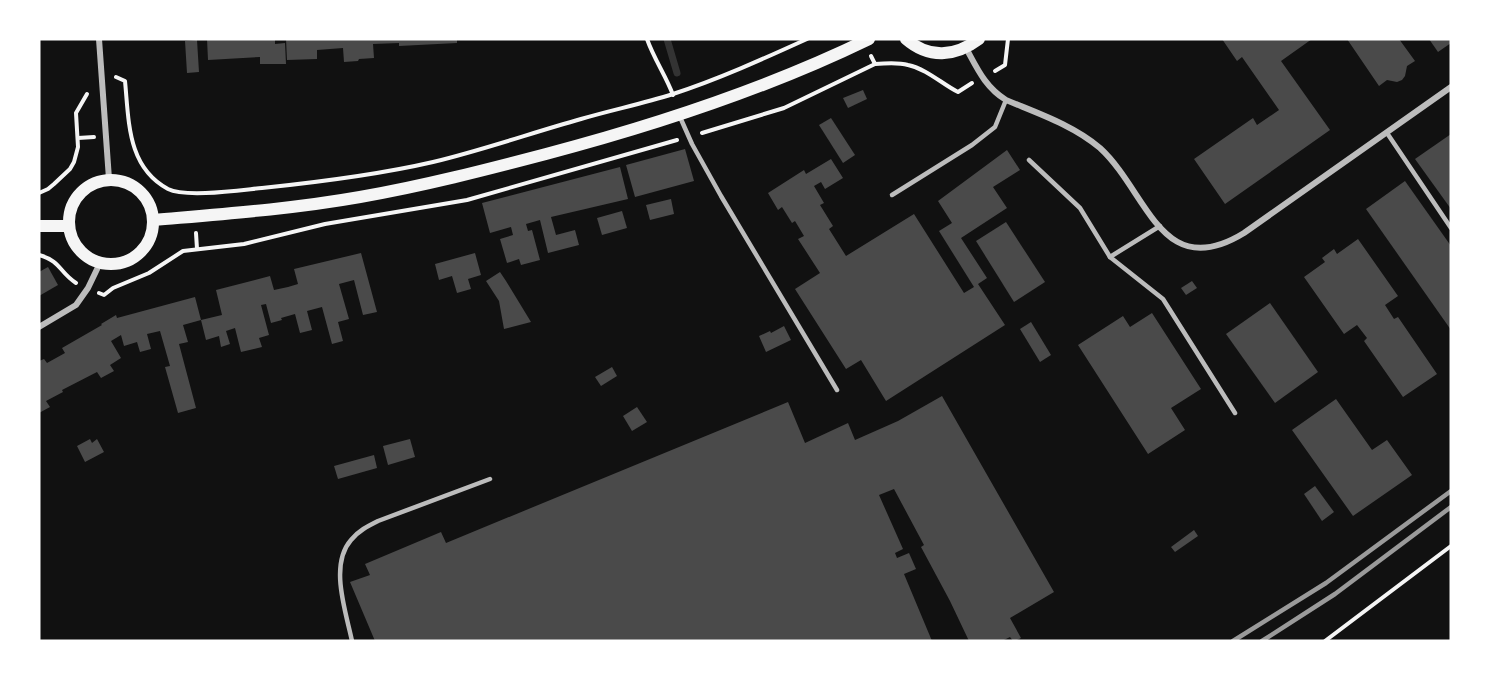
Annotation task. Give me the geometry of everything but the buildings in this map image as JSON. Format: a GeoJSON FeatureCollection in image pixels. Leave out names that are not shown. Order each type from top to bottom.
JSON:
{"type":"FeatureCollection","features":[{"type":"Feature","properties":{"kind":"main road"},"geometry":{"type":"LineString","coordinates":[[154,220],[304,206],[389,191],[539,156],[679,114],[772,81],[869,39]]}},
{"type":"Feature","properties":{"kind":"main road"},"geometry":{"type":"LineString","coordinates":[[906,39],[923,50],[939,54],[954,53],[979,39]]}},
{"type":"Feature","properties":{"kind":"main road"},"geometry":{"type":"LineString","coordinates":[[109,179],[128,183],[143,194],[154,220],[149,239],[137,255],[120,263],[100,263],[82,253],[76,245],[71,236],[69,212],[75,199],[84,189],[96,182],[109,179]]}},
{"type":"Feature","properties":{"kind":"main road"},"geometry":{"type":"LineString","coordinates":[[39,226],[69,226]]}},
{"type":"Feature","properties":{"kind":"street"},"geometry":{"type":"LineString","coordinates":[[99,39],[109,179]]}},
{"type":"Feature","properties":{"kind":"street"},"geometry":{"type":"LineString","coordinates":[[966,48],[986,83],[996,94],[1071,129],[1100,149],[1121,172],[1171,238],[1183,245],[1208,248],[1225,244],[1244,233],[1451,87]]}},
{"type":"Feature","properties":{"kind":"street"},"geometry":{"type":"LineString","coordinates":[[39,327],[76,305],[88,288],[100,263]]}},
{"type":"Feature","properties":{"kind":"lane"},"geometry":{"type":"LineString","coordinates":[[892,195],[972,145],[995,127],[1006,100]]}},
{"type":"Feature","properties":{"kind":"lane"},"geometry":{"type":"LineString","coordinates":[[679,114],[692,144],[721,196],[837,390]]}},
{"type":"Feature","properties":{"kind":"lane"},"geometry":{"type":"LineString","coordinates":[[1387,133],[1451,228]]}},
{"type":"Feature","properties":{"kind":"lane"},"geometry":{"type":"LineString","coordinates":[[1029,160],[1080,208],[1110,257],[1163,299],[1235,413]]}},
{"type":"Feature","properties":{"kind":"lane"},"geometry":{"type":"LineString","coordinates":[[1110,257],[1160,226]]}},
{"type":"Feature","properties":{"kind":"lane"},"geometry":{"type":"LineString","coordinates":[[352,641],[340,573],[343,553],[351,538],[378,521],[489,479]]}},
{"type":"Feature","properties":{"kind":"path"},"geometry":{"type":"LineString","coordinates":[[647,39],[679,114]]}},
{"type":"Feature","properties":{"kind":"path"},"geometry":{"type":"LineString","coordinates":[[131,135],[136,155],[143,167],[166,188],[179,193],[240,190],[354,177],[428,163],[580,119],[635,106],[734,71],[807,39]]}},
{"type":"Feature","properties":{"kind":"path"},"geometry":{"type":"LineString","coordinates":[[39,194],[48,189],[72,166],[78,138]]}},
{"type":"Feature","properties":{"kind":"path"},"geometry":{"type":"LineString","coordinates":[[39,255],[54,261],[71,280],[104,295],[113,288],[153,270],[179,253],[197,249]]}},
{"type":"Feature","properties":{"kind":"path"},"geometry":{"type":"LineString","coordinates":[[1325,641],[1451,546]]}},
{"type":"Feature","properties":{"kind":"waterway"},"geometry":{"type":"LineString","coordinates":[[667,39],[677,73]]}},
{"type":"Feature","properties":{"kind":"railway"},"geometry":{"type":"LineString","coordinates":[[1233,641],[1326,583],[1451,491]]}},
{"type":"Feature","properties":{"kind":"railway"},"geometry":{"type":"LineString","coordinates":[[1262,641],[1335,594],[1451,507]]}}]}
